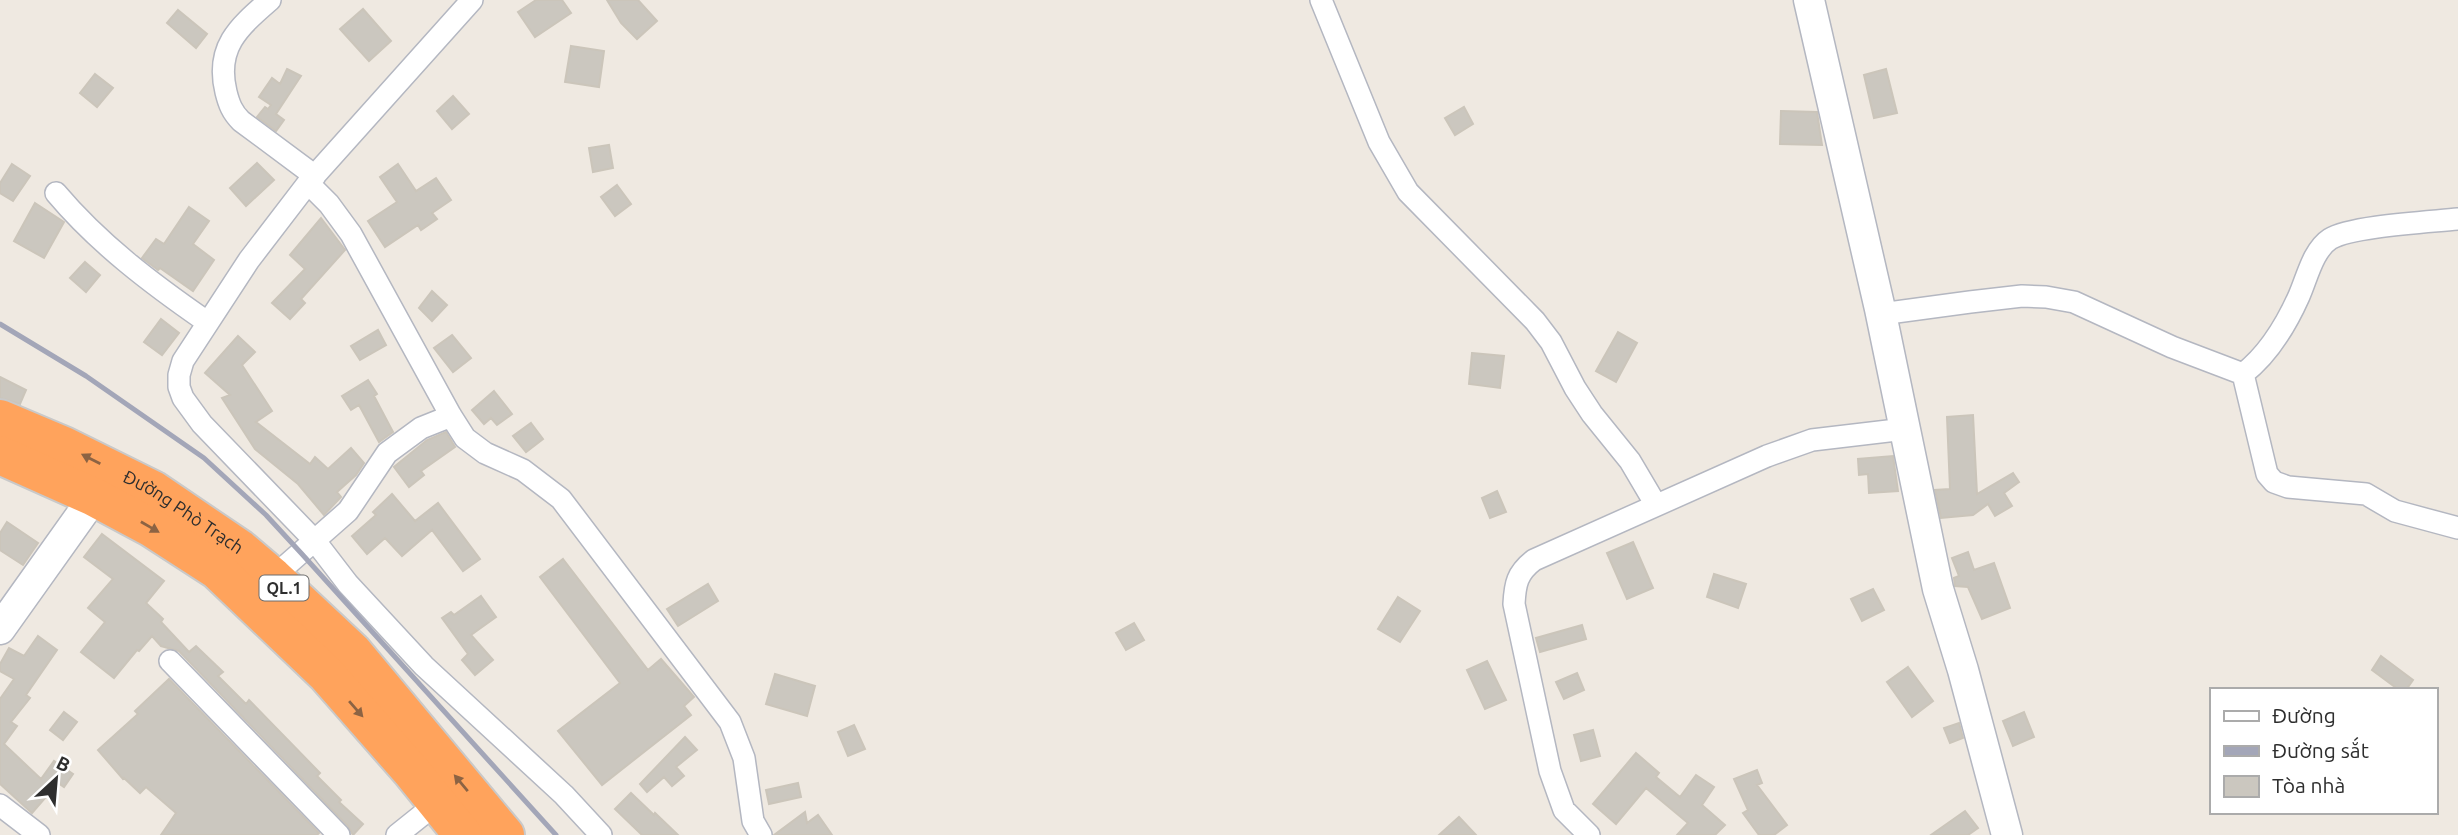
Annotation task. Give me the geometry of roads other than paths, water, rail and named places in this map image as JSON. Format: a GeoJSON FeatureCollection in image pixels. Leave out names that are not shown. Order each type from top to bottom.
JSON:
{"type":"FeatureCollection","features":[{"type":"Feature","properties":{"kind":"highway","name":"Đường Phò Trạch"},"geometry":{"type":"LineString","coordinates":[[0,419],[64,446],[153,490],[240,549],[273,578],[339,663],[437,803],[463,835]]}},
{"type":"Feature","properties":{"kind":"highway","name":"Đường Phò Trạch"},"geometry":{"type":"LineString","coordinates":[[0,456],[94,496],[152,528],[216,570],[339,663],[505,835]]}},
{"type":"Feature","properties":{"kind":"main road"},"geometry":{"type":"LineString","coordinates":[[1809,0],[1881,314],[1938,589],[1963,670],[2007,835]]}},
{"type":"Feature","properties":{"kind":"main road"},"geometry":{"type":"LineString","coordinates":[[0,629],[94,496]]}},
{"type":"Feature","properties":{"kind":"street"},"geometry":{"type":"LineString","coordinates":[[270,0],[233,36],[225,51],[222,78],[233,113],[311,180],[351,234],[465,438],[485,453],[523,470],[561,499],[730,722],[744,758],[753,821],[761,835]]}},
{"type":"Feature","properties":{"kind":"street"},"geometry":{"type":"LineString","coordinates":[[472,0],[311,180],[249,260],[183,361],[179,387],[183,398],[202,424],[315,541],[348,584],[424,666],[564,795],[601,835]]}},
{"type":"Feature","properties":{"kind":"street"},"geometry":{"type":"LineString","coordinates":[[1321,0],[1379,142],[1408,192],[1535,321],[1551,342],[1592,414],[1630,461],[1656,505]]}},
{"type":"Feature","properties":{"kind":"street"},"geometry":{"type":"LineString","coordinates":[[56,193],[72,212],[121,258],[207,322]]}},
{"type":"Feature","properties":{"kind":"street"},"geometry":{"type":"LineString","coordinates":[[2243,374],[2259,362],[2270,348],[2298,298],[2318,252],[2330,239],[2372,229],[2458,219]]}},
{"type":"Feature","properties":{"kind":"street"},"geometry":{"type":"LineString","coordinates":[[1881,314],[1983,300],[2022,296],[2046,297],[2074,302],[2172,347],[2243,374]]}},
{"type":"Feature","properties":{"kind":"street"},"geometry":{"type":"LineString","coordinates":[[2243,374],[2267,474],[2274,482],[2288,487],[2366,494],[2395,511],[2458,528]]}},
{"type":"Feature","properties":{"kind":"street"},"geometry":{"type":"LineString","coordinates":[[273,578],[356,501],[387,453],[421,428],[451,416]]}},
{"type":"Feature","properties":{"kind":"street"},"geometry":{"type":"LineString","coordinates":[[1589,835],[1564,810],[1550,771],[1514,604],[1515,583],[1522,570],[1534,560],[1767,456],[1812,440],[1905,429]]}},
{"type":"Feature","properties":{"kind":"street"},"geometry":{"type":"LineString","coordinates":[[170,661],[339,835]]}},
{"type":"Feature","properties":{"kind":"street"},"geometry":{"type":"LineString","coordinates":[[397,835],[437,803]]}},
{"type":"Feature","properties":{"kind":"street"},"geometry":{"type":"LineString","coordinates":[[0,805],[40,835]]}},
{"type":"Feature","properties":{"kind":"railway"},"geometry":{"type":"LineString","coordinates":[[0,324],[86,376],[204,458],[266,515],[556,835]]}}]}
